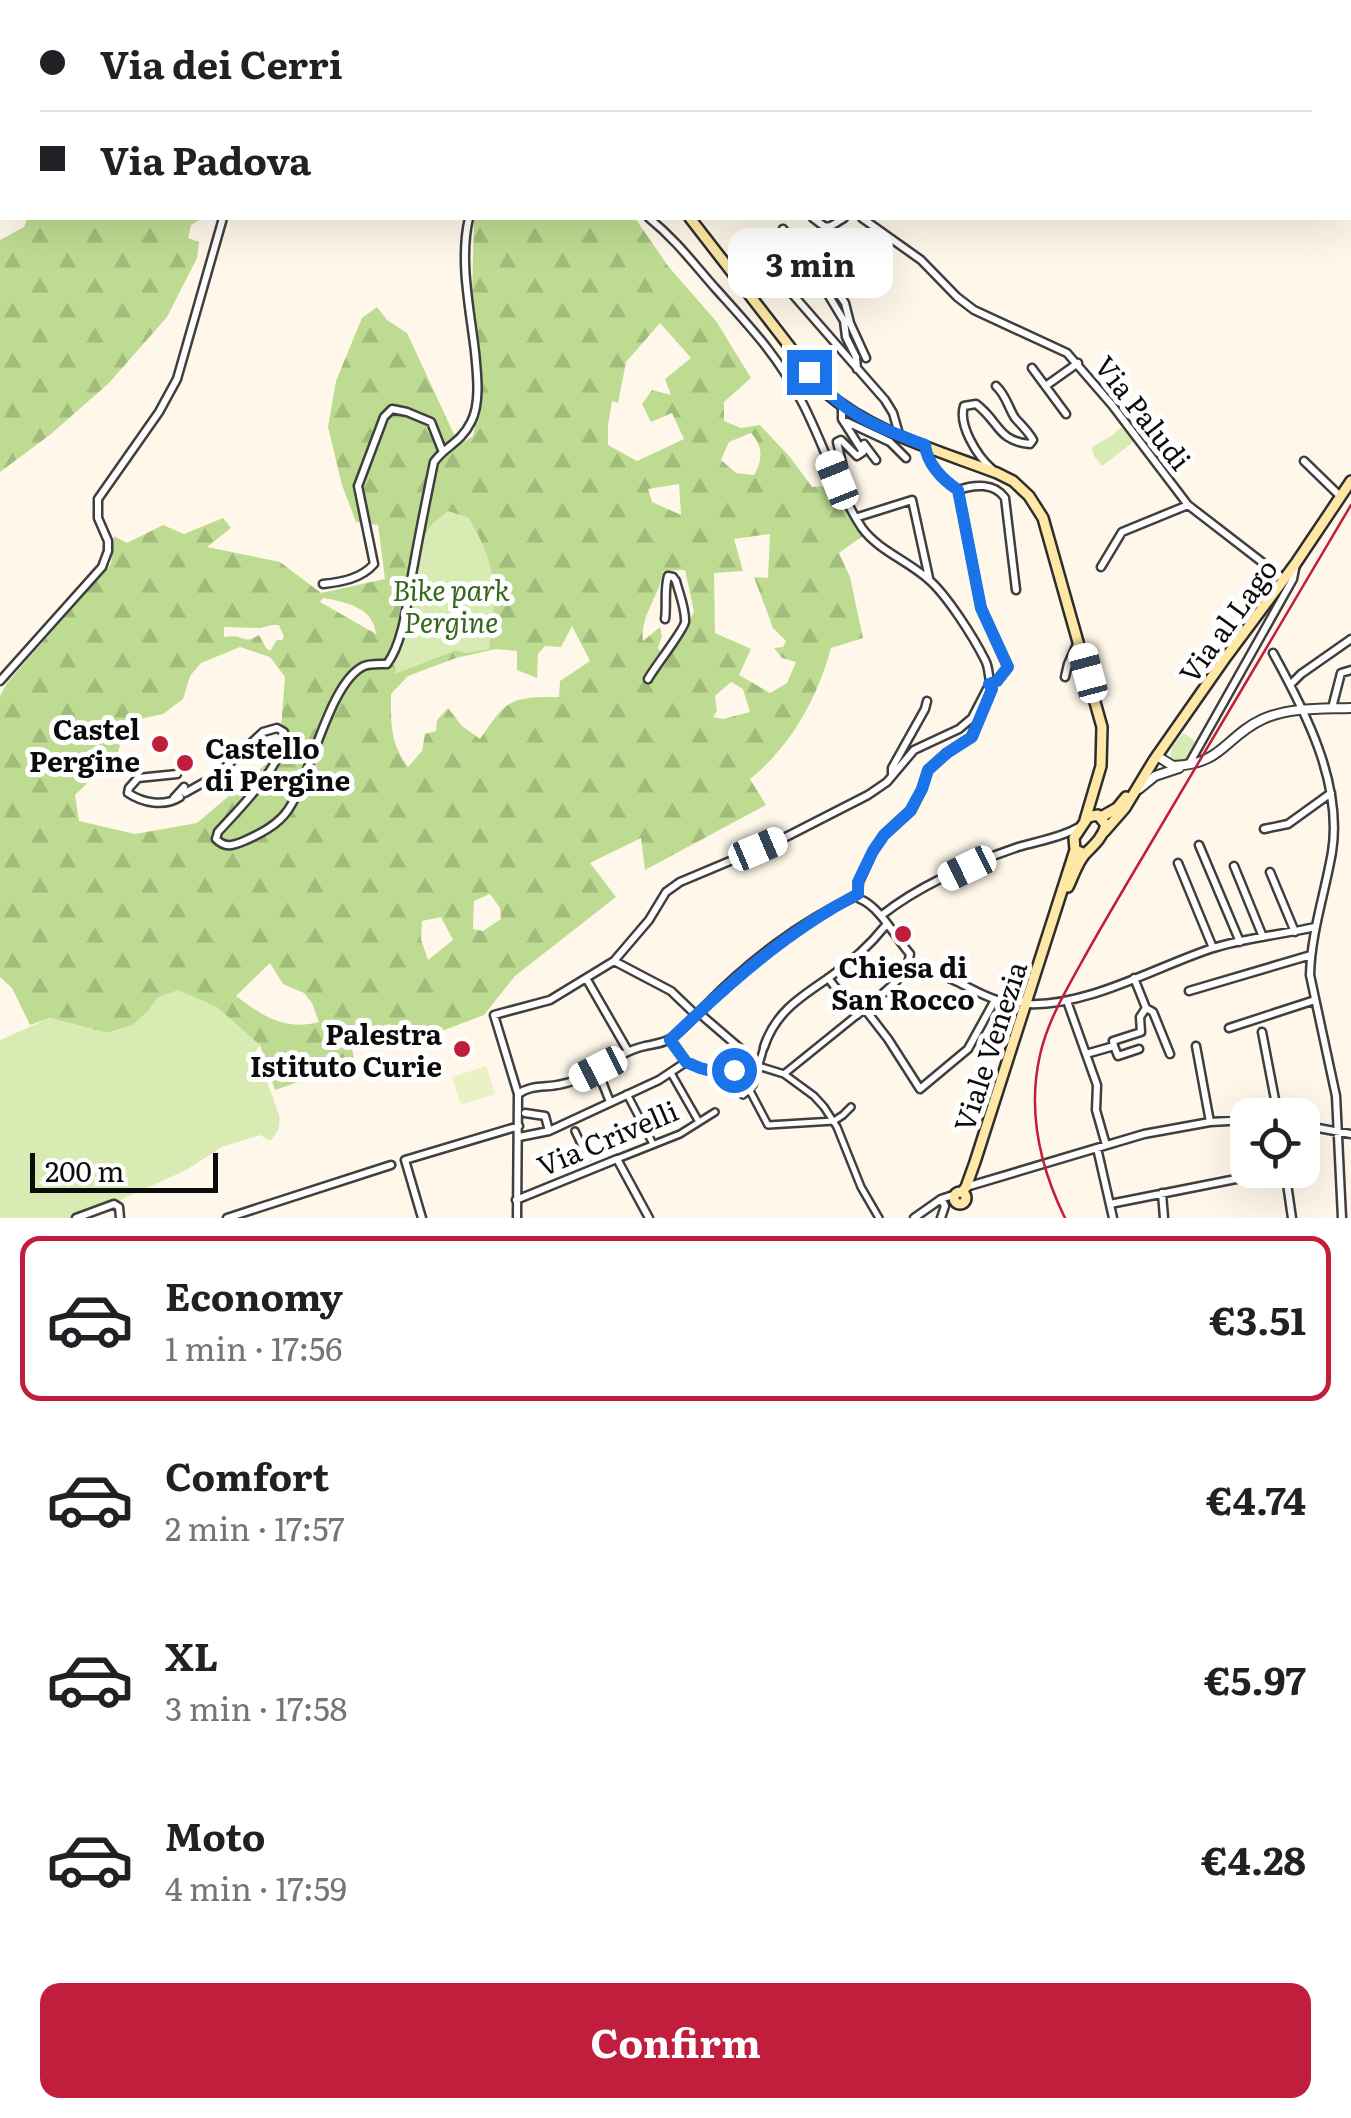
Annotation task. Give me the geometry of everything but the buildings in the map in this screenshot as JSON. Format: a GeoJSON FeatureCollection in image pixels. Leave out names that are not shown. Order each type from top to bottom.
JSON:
{"type":"FeatureCollection","features":[{"type":"Feature","properties":{"kind":"main road","name":"Viale Venezia"},"geometry":{"type":"LineString","coordinates":[[692,220],[814,378],[842,406],[865,422],[997,473],[1030,496],[1043,518],[1079,641],[1102,727],[1101,766],[1092,800],[1074,838],[1078,850],[960,1198]]}},
{"type":"Feature","properties":{"kind":"main road","name":"Via al Lago"},"geometry":{"type":"LineString","coordinates":[[1138,784],[1351,480]]}},
{"type":"Feature","properties":{"kind":"main road","name":"Viale Venezia"},"geometry":{"type":"LineString","coordinates":[[1078,850],[1091,851],[1120,816],[1138,784]]}},
{"type":"Feature","properties":{"kind":"main road"},"geometry":{"type":"LineString","coordinates":[[1082,823],[1117,808],[1138,784]]}},
{"type":"Feature","properties":{"kind":"main road"},"geometry":{"type":"LineString","coordinates":[[1092,800],[1106,824],[1104,832]]}},
{"type":"Feature","properties":{"kind":"street"},"geometry":{"type":"LineString","coordinates":[[0,681],[102,567],[108,541],[98,518],[98,499],[159,412],[176,379],[222,220]]}},
{"type":"Feature","properties":{"kind":"street"},"geometry":{"type":"LineString","coordinates":[[177,774],[138,778],[128,793],[162,804],[170,802],[216,775],[263,732],[277,728],[284,732],[286,739],[270,770],[218,832],[217,841],[228,846],[242,842],[275,824],[287,812],[345,687],[362,667],[388,664],[392,658],[434,462],[442,450],[456,445],[473,419],[476,371],[465,266],[468,220]]}},
{"type":"Feature","properties":{"kind":"street"},"geometry":{"type":"LineString","coordinates":[[651,220],[674,238],[780,364],[863,529],[928,579],[988,663],[992,689],[972,737],[928,770],[910,811],[873,851],[858,882],[858,897]]}},
{"type":"Feature","properties":{"kind":"street"},"geometry":{"type":"LineString","coordinates":[[817,220],[825,226],[841,220]]}},
{"type":"Feature","properties":{"kind":"street","name":"Via Paludi"},"geometry":{"type":"LineString","coordinates":[[865,220],[921,260],[974,310],[1060,348],[1078,363],[1188,504],[1284,579]]}},
{"type":"Feature","properties":{"kind":"street"},"geometry":{"type":"LineString","coordinates":[[832,226],[828,241],[835,262],[835,288],[845,303],[866,358]]}},
{"type":"Feature","properties":{"kind":"street"},"geometry":{"type":"LineString","coordinates":[[784,229],[844,321],[858,370]]}},
{"type":"Feature","properties":{"kind":"street"},"geometry":{"type":"LineString","coordinates":[[767,264],[885,400],[900,436]]}},
{"type":"Feature","properties":{"kind":"street"},"geometry":{"type":"LineString","coordinates":[[1047,385],[1078,363]]}},
{"type":"Feature","properties":{"kind":"street"},"geometry":{"type":"LineString","coordinates":[[1032,368],[1066,414]]}},
{"type":"Feature","properties":{"kind":"street"},"geometry":{"type":"LineString","coordinates":[[996,386],[1033,440],[1030,444],[1010,441],[976,404],[964,406],[962,420],[978,454],[997,473]]}},
{"type":"Feature","properties":{"kind":"street"},"geometry":{"type":"LineString","coordinates":[[842,406],[842,418],[863,452],[857,456],[841,440],[837,442],[843,467]]}},
{"type":"Feature","properties":{"kind":"street"},"geometry":{"type":"LineString","coordinates":[[323,584],[348,581],[374,564],[358,486],[384,417],[392,409],[430,422],[442,450]]}},
{"type":"Feature","properties":{"kind":"street"},"geometry":{"type":"LineString","coordinates":[[842,418],[890,442],[906,458]]}},
{"type":"Feature","properties":{"kind":"street"},"geometry":{"type":"LineString","coordinates":[[852,426],[876,460]]}},
{"type":"Feature","properties":{"kind":"street"},"geometry":{"type":"LineString","coordinates":[[517,1218],[518,1094],[494,1016],[550,1000],[614,960],[649,920],[666,892],[680,882],[780,840],[887,782],[914,750],[959,729],[972,718],[989,684],[997,681],[1008,667],[981,608],[958,490],[943,480],[925,452],[925,445]]}},
{"type":"Feature","properties":{"kind":"street"},"geometry":{"type":"LineString","coordinates":[[1304,461],[1341,497]]}},
{"type":"Feature","properties":{"kind":"street"},"geometry":{"type":"LineString","coordinates":[[958,490],[990,486],[1005,498],[1016,590]]}},
{"type":"Feature","properties":{"kind":"street"},"geometry":{"type":"LineString","coordinates":[[858,517],[912,500],[928,579]]}},
{"type":"Feature","properties":{"kind":"street"},"geometry":{"type":"LineString","coordinates":[[1101,567],[1122,532],[1188,504]]}},
{"type":"Feature","properties":{"kind":"street"},"geometry":{"type":"LineString","coordinates":[[1188,765],[1293,579],[1296,563]]}},
{"type":"Feature","properties":{"kind":"street"},"geometry":{"type":"LineString","coordinates":[[648,678],[685,622],[676,581],[668,576],[665,619]]}},
{"type":"Feature","properties":{"kind":"street"},"geometry":{"type":"LineString","coordinates":[[1290,685],[1351,640]]}},
{"type":"Feature","properties":{"kind":"street"},"geometry":{"type":"LineString","coordinates":[[1065,677],[1079,641]]}},
{"type":"Feature","properties":{"kind":"street"},"geometry":{"type":"LineString","coordinates":[[1273,653],[1304,710],[1331,793],[1335,821],[1310,955],[1310,975],[1332,1070],[1342,1218]]}},
{"type":"Feature","properties":{"kind":"street"},"geometry":{"type":"LineString","coordinates":[[1332,708],[1340,673],[1351,670]]}},
{"type":"Feature","properties":{"kind":"street"},"geometry":{"type":"LineString","coordinates":[[892,775],[926,701]]}},
{"type":"Feature","properties":{"kind":"street"},"geometry":{"type":"LineString","coordinates":[[1130,798],[1149,780],[1210,759],[1245,729],[1264,719],[1283,712],[1351,708]]}},
{"type":"Feature","properties":{"kind":"street"},"geometry":{"type":"LineString","coordinates":[[1156,758],[1170,766],[1188,765]]}},
{"type":"Feature","properties":{"kind":"street"},"geometry":{"type":"LineString","coordinates":[[1156,758],[1159,769],[1168,772]]}},
{"type":"Feature","properties":{"kind":"street"},"geometry":{"type":"LineString","coordinates":[[1264,830],[1288,824],[1331,793]]}},
{"type":"Feature","properties":{"kind":"street"},"geometry":{"type":"LineString","coordinates":[[879,912],[983,860],[1070,832],[1082,823]]}},
{"type":"Feature","properties":{"kind":"street"},"geometry":{"type":"LineString","coordinates":[[1050,838],[1064,839],[1078,850]]}},
{"type":"Feature","properties":{"kind":"street"},"geometry":{"type":"LineString","coordinates":[[1199,845],[1240,942]]}},
{"type":"Feature","properties":{"kind":"street"},"geometry":{"type":"LineString","coordinates":[[1178,863],[1213,948]]}},
{"type":"Feature","properties":{"kind":"street"},"geometry":{"type":"LineString","coordinates":[[1234,866],[1264,937]]}},
{"type":"Feature","properties":{"kind":"street"},"geometry":{"type":"LineString","coordinates":[[1270,872],[1294,932]]}},
{"type":"Feature","properties":{"kind":"street"},"geometry":{"type":"LineString","coordinates":[[518,1094],[526,1088],[558,1086],[628,1051],[670,1040],[733,981],[818,916],[858,897],[869,902],[910,954],[907,968],[896,982],[784,1074]]}},
{"type":"Feature","properties":{"kind":"street"},"geometry":{"type":"LineString","coordinates":[[743,1096],[751,1087],[774,1024],[788,1006],[867,946],[886,925]]}},
{"type":"Feature","properties":{"kind":"street"},"geometry":{"type":"LineString","coordinates":[[907,968],[915,965],[940,974],[995,1000],[1047,1005],[1100,991],[1213,948],[1315,928]]}},
{"type":"Feature","properties":{"kind":"street"},"geometry":{"type":"LineString","coordinates":[[1189,992],[1310,955]]}},
{"type":"Feature","properties":{"kind":"street"},"geometry":{"type":"LineString","coordinates":[[614,960],[671,991],[758,1066]]}},
{"type":"Feature","properties":{"kind":"street"},"geometry":{"type":"LineString","coordinates":[[586,978],[628,1051]]}},
{"type":"Feature","properties":{"kind":"street"},"geometry":{"type":"LineString","coordinates":[[828,978],[857,1015]]}},
{"type":"Feature","properties":{"kind":"street"},"geometry":{"type":"LineString","coordinates":[[1134,978],[1170,1054]]}},
{"type":"Feature","properties":{"kind":"street"},"geometry":{"type":"LineString","coordinates":[[864,1008],[920,1089],[968,1049],[995,1000]]}},
{"type":"Feature","properties":{"kind":"street"},"geometry":{"type":"LineString","coordinates":[[1229,1028],[1316,1000]]}},
{"type":"Feature","properties":{"kind":"street"},"geometry":{"type":"LineString","coordinates":[[1067,1001],[1096,1084],[1096,1110],[1113,1218]]}},
{"type":"Feature","properties":{"kind":"street"},"geometry":{"type":"LineString","coordinates":[[1139,1049],[1118,1056],[1112,1041],[1141,1032],[1140,1017],[1146,1008]]}},
{"type":"Feature","properties":{"kind":"street"},"geometry":{"type":"LineString","coordinates":[[1262,1032],[1275,1098]]}},
{"type":"Feature","properties":{"kind":"street"},"geometry":{"type":"LineString","coordinates":[[670,1040],[686,1062],[728,1079],[737,1068],[758,1066],[784,1074],[814,1096],[834,1121],[879,1218]]}},
{"type":"Feature","properties":{"kind":"street"},"geometry":{"type":"LineString","coordinates":[[1086,1054],[1114,1046]]}},
{"type":"Feature","properties":{"kind":"street"},"geometry":{"type":"LineString","coordinates":[[1196,1046],[1210,1122]]}},
{"type":"Feature","properties":{"kind":"street"},"geometry":{"type":"LineString","coordinates":[[519,1137],[573,1125],[686,1062]]}},
{"type":"Feature","properties":{"kind":"street"},"geometry":{"type":"LineString","coordinates":[[598,1069],[610,1102]]}},
{"type":"Feature","properties":{"kind":"street"},"geometry":{"type":"LineString","coordinates":[[671,1073],[699,1122]]}},
{"type":"Feature","properties":{"kind":"street"},"geometry":{"type":"LineString","coordinates":[[751,1087],[768,1125],[834,1121],[851,1106]]}},
{"type":"Feature","properties":{"kind":"street"},"geometry":{"type":"LineString","coordinates":[[627,1094],[653,1145]]}},
{"type":"Feature","properties":{"kind":"street","name":"Via Crivelli"},"geometry":{"type":"LineString","coordinates":[[516,1200],[591,1166],[680,1134],[715,1112]]}},
{"type":"Feature","properties":{"kind":"street"},"geometry":{"type":"LineString","coordinates":[[525,1113],[545,1116],[550,1131]]}},
{"type":"Feature","properties":{"kind":"street"},"geometry":{"type":"LineString","coordinates":[[914,1218],[942,1199],[960,1198],[1101,1147],[1144,1134],[1230,1120]]}},
{"type":"Feature","properties":{"kind":"street"},"geometry":{"type":"LineString","coordinates":[[573,1125],[583,1148]]}},
{"type":"Feature","properties":{"kind":"street"},"geometry":{"type":"LineString","coordinates":[[422,1218],[403,1161],[518,1126]]}},
{"type":"Feature","properties":{"kind":"street"},"geometry":{"type":"LineString","coordinates":[[1320,1128],[1351,1134]]}},
{"type":"Feature","properties":{"kind":"street"},"geometry":{"type":"LineString","coordinates":[[617,1158],[648,1218]]}},
{"type":"Feature","properties":{"kind":"street"},"geometry":{"type":"LineString","coordinates":[[227,1218],[390,1165]]}},
{"type":"Feature","properties":{"kind":"street"},"geometry":{"type":"LineString","coordinates":[[1110,1204],[1230,1180]]}},
{"type":"Feature","properties":{"kind":"street"},"geometry":{"type":"LineString","coordinates":[[1288,1188],[1292,1218]]}},
{"type":"Feature","properties":{"kind":"street"},"geometry":{"type":"LineString","coordinates":[[1162,1193],[1164,1218]]}},
{"type":"Feature","properties":{"kind":"street"},"geometry":{"type":"LineString","coordinates":[[942,1199],[942,1218]]}},
{"type":"Feature","properties":{"kind":"street"},"geometry":{"type":"LineString","coordinates":[[76,1218],[114,1204],[119,1207],[120,1218]]}},
{"type":"Feature","properties":{"kind":"green space"},"geometry":{"type":"Polygon","coordinates":[[[27,220],[200,220],[191,225],[188,238],[199,242],[197,258],[167,317],[109,383],[0,472],[0,240],[24,227],[27,220]]]}},
{"type":"Feature","properties":{"kind":"green space"},"geometry":{"type":"Polygon","coordinates":[[[475,220],[636,220],[668,266],[716,321],[751,378],[724,402],[724,421],[741,428],[760,425],[812,487],[833,485],[864,535],[839,553],[850,577],[863,638],[831,648],[801,720],[778,752],[750,779],[766,805],[645,870],[641,838],[590,863],[616,897],[515,976],[484,1015],[405,1045],[389,1024],[349,1036],[355,1062],[275,1090],[260,1045],[159,997],[133,1025],[107,1033],[50,1018],[30,1025],[12,988],[0,977],[0,696],[7,683],[111,564],[114,536],[127,543],[163,525],[184,534],[223,518],[231,528],[207,547],[280,562],[321,593],[385,579],[378,525],[356,522],[342,485],[328,427],[336,381],[362,318],[377,307],[387,320],[407,333],[459,445],[473,436],[483,385],[472,296],[475,220]],[[660,323],[626,362],[618,403],[612,401],[608,445],[637,461],[684,439],[672,413],[651,422],[642,404],[652,390],[671,395],[665,379],[691,358],[660,323]],[[751,433],[729,442],[721,460],[736,473],[754,475],[760,448],[751,433]],[[679,484],[648,489],[652,502],[681,515],[679,484]],[[770,534],[734,539],[743,571],[714,573],[715,633],[751,649],[739,675],[770,693],[787,683],[796,662],[782,658],[774,648],[783,647],[786,641],[773,628],[754,577],[768,578],[770,534]],[[685,570],[663,571],[643,632],[643,641],[660,627],[658,648],[662,653],[674,647],[694,612],[685,570]],[[323,598],[320,602],[376,634],[370,618],[357,607],[323,598]],[[495,604],[396,673],[456,650],[476,650],[495,604]],[[279,625],[224,627],[224,637],[249,640],[259,635],[270,651],[284,637],[279,625]],[[572,626],[561,647],[545,646],[538,654],[537,678],[517,670],[517,651],[496,649],[456,658],[408,676],[391,694],[391,704],[395,741],[408,767],[422,751],[425,734],[436,731],[437,720],[448,708],[462,726],[480,739],[511,703],[559,697],[560,681],[590,661],[572,626]],[[240,647],[201,663],[190,676],[183,699],[163,714],[140,719],[125,730],[117,755],[75,795],[79,821],[135,834],[197,823],[271,760],[281,728],[285,677],[270,657],[240,647]],[[731,682],[715,696],[717,711],[713,717],[723,719],[750,712],[743,689],[731,682]],[[490,894],[474,901],[473,929],[483,931],[501,919],[500,908],[490,894]],[[441,917],[422,921],[421,939],[428,960],[453,940],[441,917]],[[270,963],[236,996],[274,1020],[295,1025],[319,1022],[304,993],[283,984],[270,963]]]}},
{"type":"Feature","properties":{"kind":"green space"},"geometry":{"type":"Polygon","coordinates":[[[1121,427],[1132,443],[1102,466],[1092,447],[1121,427]]]}},
{"type":"Feature","properties":{"kind":"green space","name":"Bike park Pergine"},"geometry":{"type":"Polygon","coordinates":[[[448,511],[469,518],[491,567],[494,596],[489,649],[467,653],[456,650],[395,674],[392,661],[423,537],[448,511]]]}},
{"type":"Feature","properties":{"kind":"green space"},"geometry":{"type":"Polygon","coordinates":[[[1183,733],[1197,742],[1188,760],[1173,762],[1171,750],[1183,733]]]}},
{"type":"Feature","properties":{"kind":"green space"},"geometry":{"type":"Polygon","coordinates":[[[178,990],[217,1007],[260,1045],[256,1051],[279,1115],[273,1138],[270,1141],[260,1135],[222,1147],[186,1170],[81,1218],[0,1218],[0,1040],[50,1018],[107,1033],[133,1025],[159,997],[178,990]]]}},
{"type":"Feature","properties":{"kind":"green space"},"geometry":{"type":"Polygon","coordinates":[[[486,1066],[495,1094],[461,1105],[452,1077],[486,1066]]]}},
{"type":"Feature","properties":{"kind":"tunnel"},"geometry":{"type":"LineString","coordinates":[[583,1148],[590,1162]]}},
{"type":"Feature","properties":{"kind":"tunnel"},"geometry":{"type":"LineString","coordinates":[[391,1165],[401,1162]]}},
{"type":"Feature","properties":{"kind":"railway"},"geometry":{"type":"LineString","coordinates":[[1065,1218],[1043,1159],[1036,1118],[1036,1076],[1052,1020],[1112,909],[1351,505]]}},
{"type":"Feature","properties":{"kind":"place","name":"Castel Pergine"},"geometry":{"type":"Point","coordinates":[160,744]}},
{"type":"Feature","properties":{"kind":"place","name":"Castello di Pergine"},"geometry":{"type":"Point","coordinates":[185,763]}},
{"type":"Feature","properties":{"kind":"place","name":"Chiesa di San Rocco"},"geometry":{"type":"Point","coordinates":[903,934]}},
{"type":"Feature","properties":{"kind":"place","name":"Palestra Istituto Curie"},"geometry":{"type":"Point","coordinates":[462,1049]}},
{"type":"Feature","properties":{"kind":"route"},"geometry":{"type":"LineString","coordinates":[[734,1070],[730,1076],[693,1066],[670,1040],[778,944],[858,894],[858,882],[873,851],[910,811],[928,770],[972,737],[992,689],[989,684],[997,681],[1008,667],[981,608],[958,490],[943,480],[925,452],[925,445],[865,422],[824,391],[809,372]]}}]}
